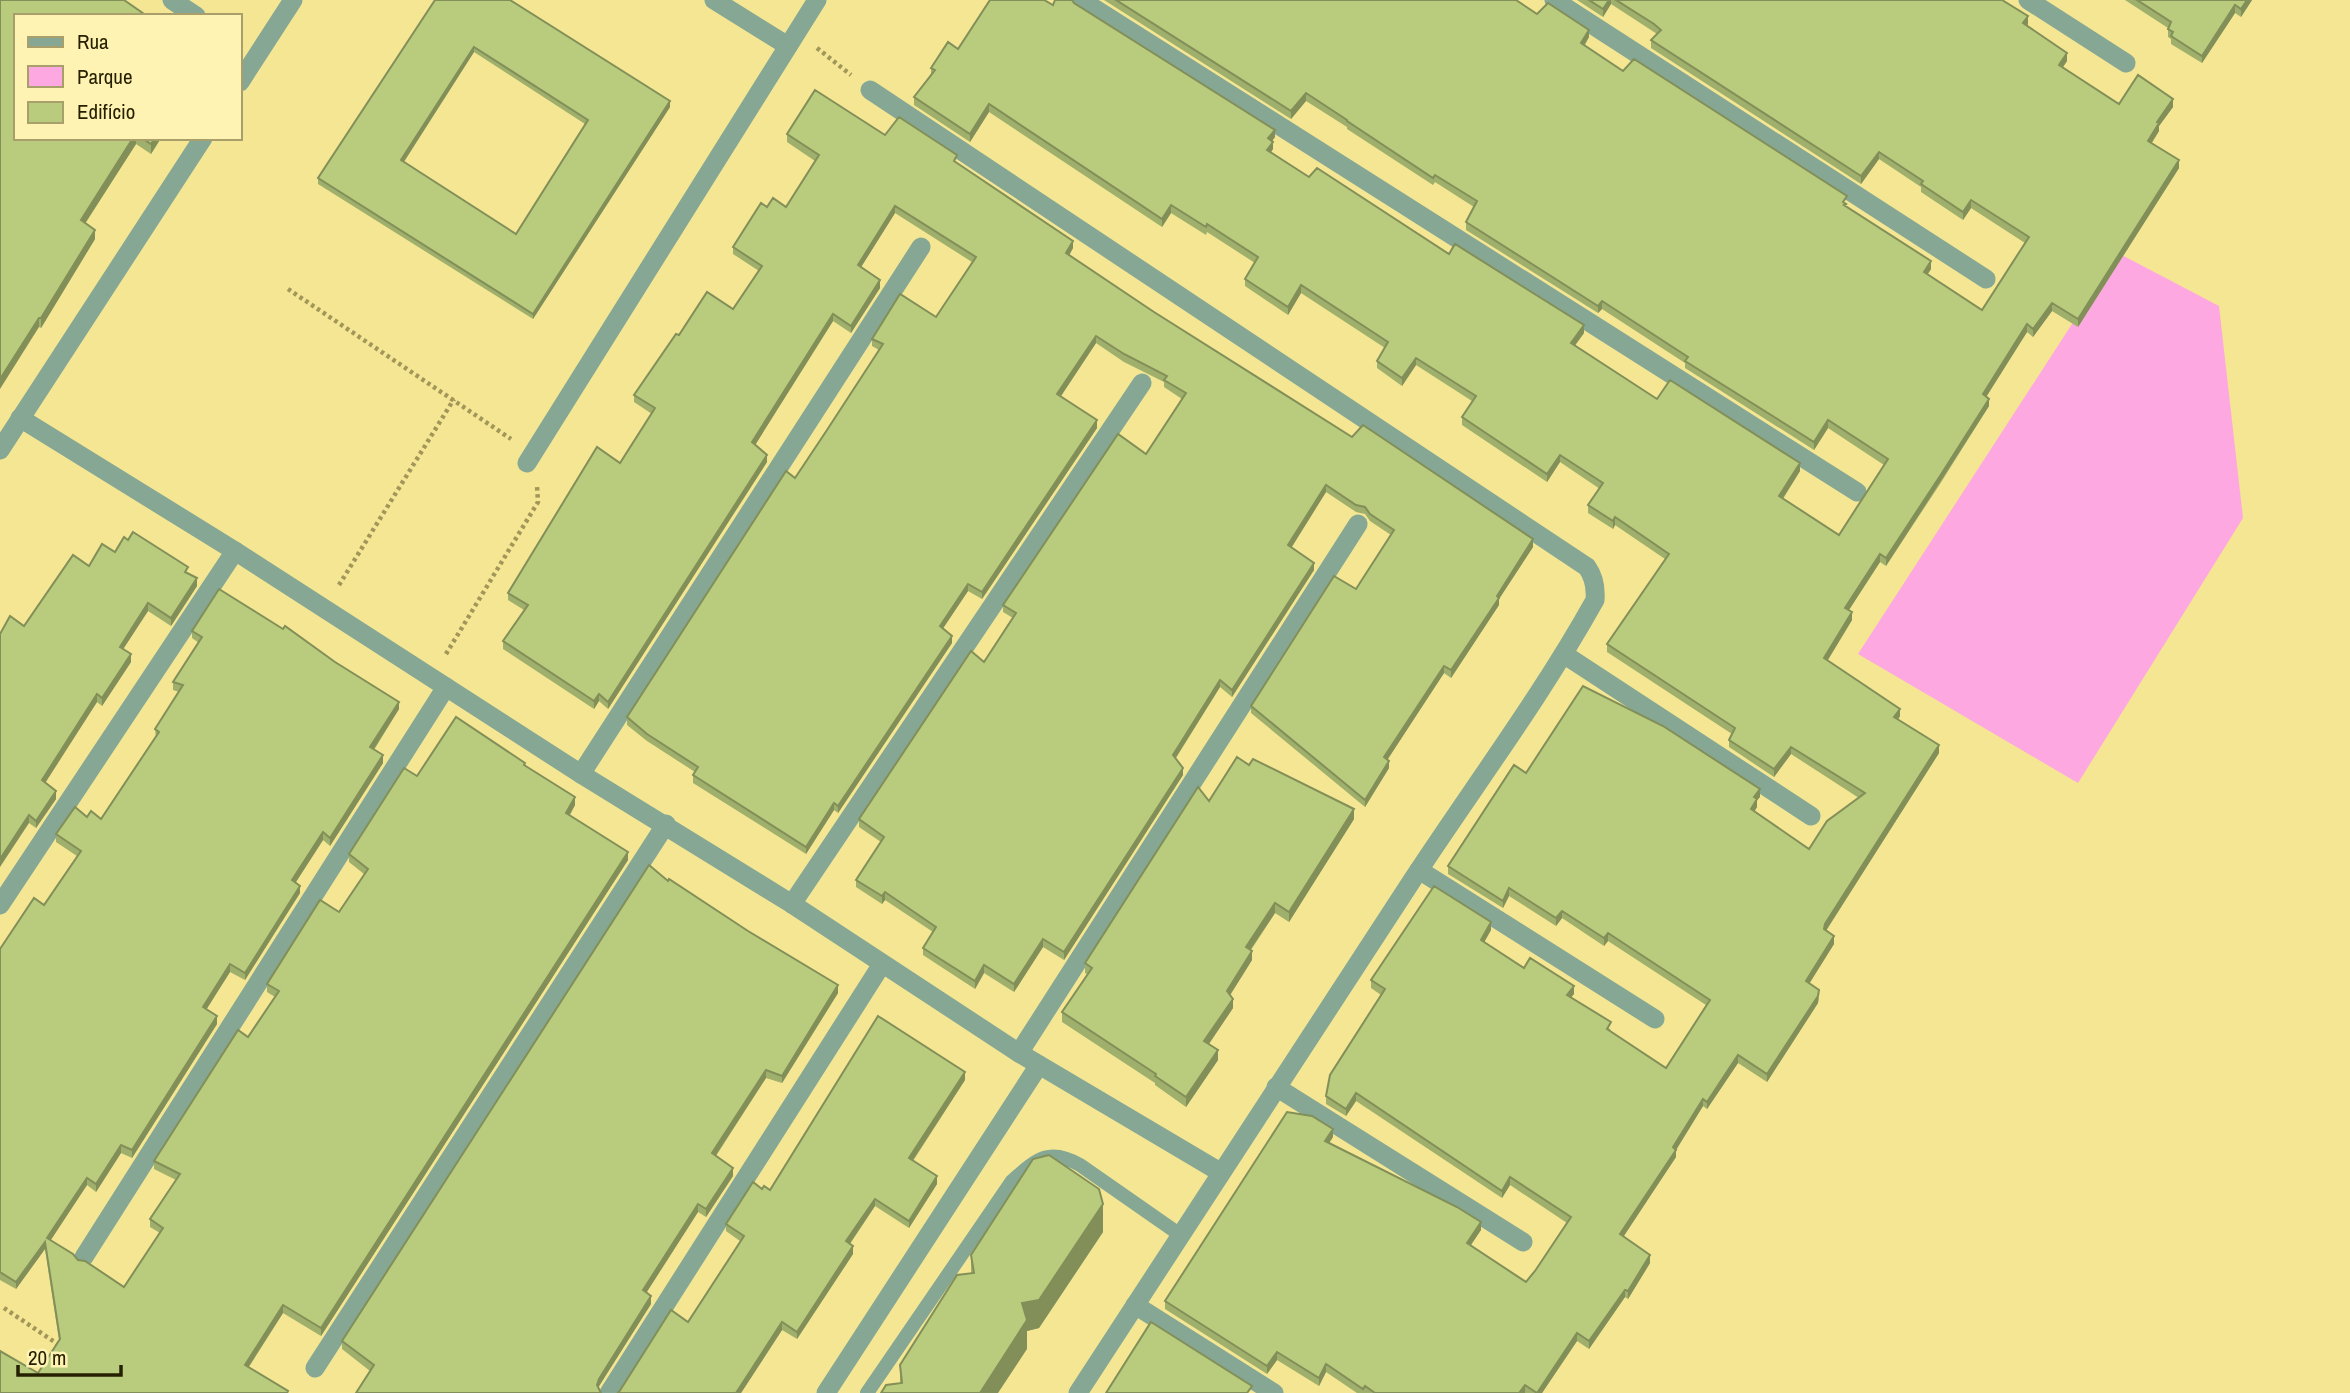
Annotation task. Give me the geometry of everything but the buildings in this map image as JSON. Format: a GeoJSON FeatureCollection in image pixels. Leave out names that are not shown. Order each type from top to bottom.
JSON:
{"type":"FeatureCollection","features":[{"type":"Feature","properties":{"kind":"street"},"geometry":{"type":"LineString","coordinates":[[172,0],[193,14]]}},
{"type":"Feature","properties":{"kind":"street"},"geometry":{"type":"LineString","coordinates":[[242,79],[293,0]]}},
{"type":"Feature","properties":{"kind":"street"},"geometry":{"type":"LineString","coordinates":[[714,0],[792,39]]}},
{"type":"Feature","properties":{"kind":"street"},"geometry":{"type":"LineString","coordinates":[[527,463],[817,0]]}},
{"type":"Feature","properties":{"kind":"street"},"geometry":{"type":"LineString","coordinates":[[1081,0],[1857,492]]}},
{"type":"Feature","properties":{"kind":"street"},"geometry":{"type":"LineString","coordinates":[[1555,0],[1986,279]]}},
{"type":"Feature","properties":{"kind":"street"},"geometry":{"type":"LineString","coordinates":[[2028,0],[2126,63]]}},
{"type":"Feature","properties":{"kind":"street"},"geometry":{"type":"LineString","coordinates":[[242,46],[257,56]]}},
{"type":"Feature","properties":{"kind":"street"},"geometry":{"type":"LineString","coordinates":[[870,90],[1587,567],[1594,583],[1595,600],[1565,655],[1419,870],[1179,1234],[1078,1393]]}},
{"type":"Feature","properties":{"kind":"street"},"geometry":{"type":"LineString","coordinates":[[0,450],[202,140]]}},
{"type":"Feature","properties":{"kind":"street"},"geometry":{"type":"LineString","coordinates":[[581,774],[921,247]]}},
{"type":"Feature","properties":{"kind":"street"},"geometry":{"type":"LineString","coordinates":[[792,904],[1142,383]]}},
{"type":"Feature","properties":{"kind":"street"},"geometry":{"type":"LineString","coordinates":[[20,418],[235,551],[581,774],[792,904],[1019,1054],[1220,1172]]}},
{"type":"Feature","properties":{"kind":"street"},"geometry":{"type":"LineString","coordinates":[[1019,1054],[1358,524]]}},
{"type":"Feature","properties":{"kind":"street"},"geometry":{"type":"LineString","coordinates":[[0,905],[235,551]]}},
{"type":"Feature","properties":{"kind":"street"},"geometry":{"type":"LineString","coordinates":[[1565,655],[1811,816]]}},
{"type":"Feature","properties":{"kind":"street"},"geometry":{"type":"LineString","coordinates":[[84,1257],[439,683]]}},
{"type":"Feature","properties":{"kind":"street"},"geometry":{"type":"LineString","coordinates":[[315,1367],[666,824]]}},
{"type":"Feature","properties":{"kind":"street"},"geometry":{"type":"LineString","coordinates":[[1419,870],[1655,1019]]}},
{"type":"Feature","properties":{"kind":"street"},"geometry":{"type":"LineString","coordinates":[[609,1393],[882,964]]}},
{"type":"Feature","properties":{"kind":"street"},"geometry":{"type":"LineString","coordinates":[[826,1393],[1039,1065]]}},
{"type":"Feature","properties":{"kind":"street"},"geometry":{"type":"LineString","coordinates":[[1276,1087],[1523,1242]]}},
{"type":"Feature","properties":{"kind":"street"},"geometry":{"type":"LineString","coordinates":[[1135,1305],[1274,1393]]}},
{"type":"Feature","properties":{"kind":"lane"},"geometry":{"type":"LineString","coordinates":[[867,1393],[1012,1181],[1029,1166],[1047,1156],[1064,1156],[1080,1165],[1179,1234]]}},
{"type":"Feature","properties":{"kind":"path"},"geometry":{"type":"LineString","coordinates":[[792,39],[870,90]]}},
{"type":"Feature","properties":{"kind":"path"},"geometry":{"type":"LineString","coordinates":[[288,289],[512,439],[536,482],[538,502],[439,683]]}},
{"type":"Feature","properties":{"kind":"path"},"geometry":{"type":"LineString","coordinates":[[324,609],[454,399]]}},
{"type":"Feature","properties":{"kind":"path"},"geometry":{"type":"LineString","coordinates":[[512,439],[518,428]]}},
{"type":"Feature","properties":{"kind":"path"},"geometry":{"type":"LineString","coordinates":[[4,1308],[72,1354]]}},
{"type":"Feature","properties":{"kind":"green space"},"geometry":{"type":"Polygon","coordinates":[[[2118,253],[2219,306],[2243,518],[2078,783],[1858,654],[2118,253]]]}}]}
